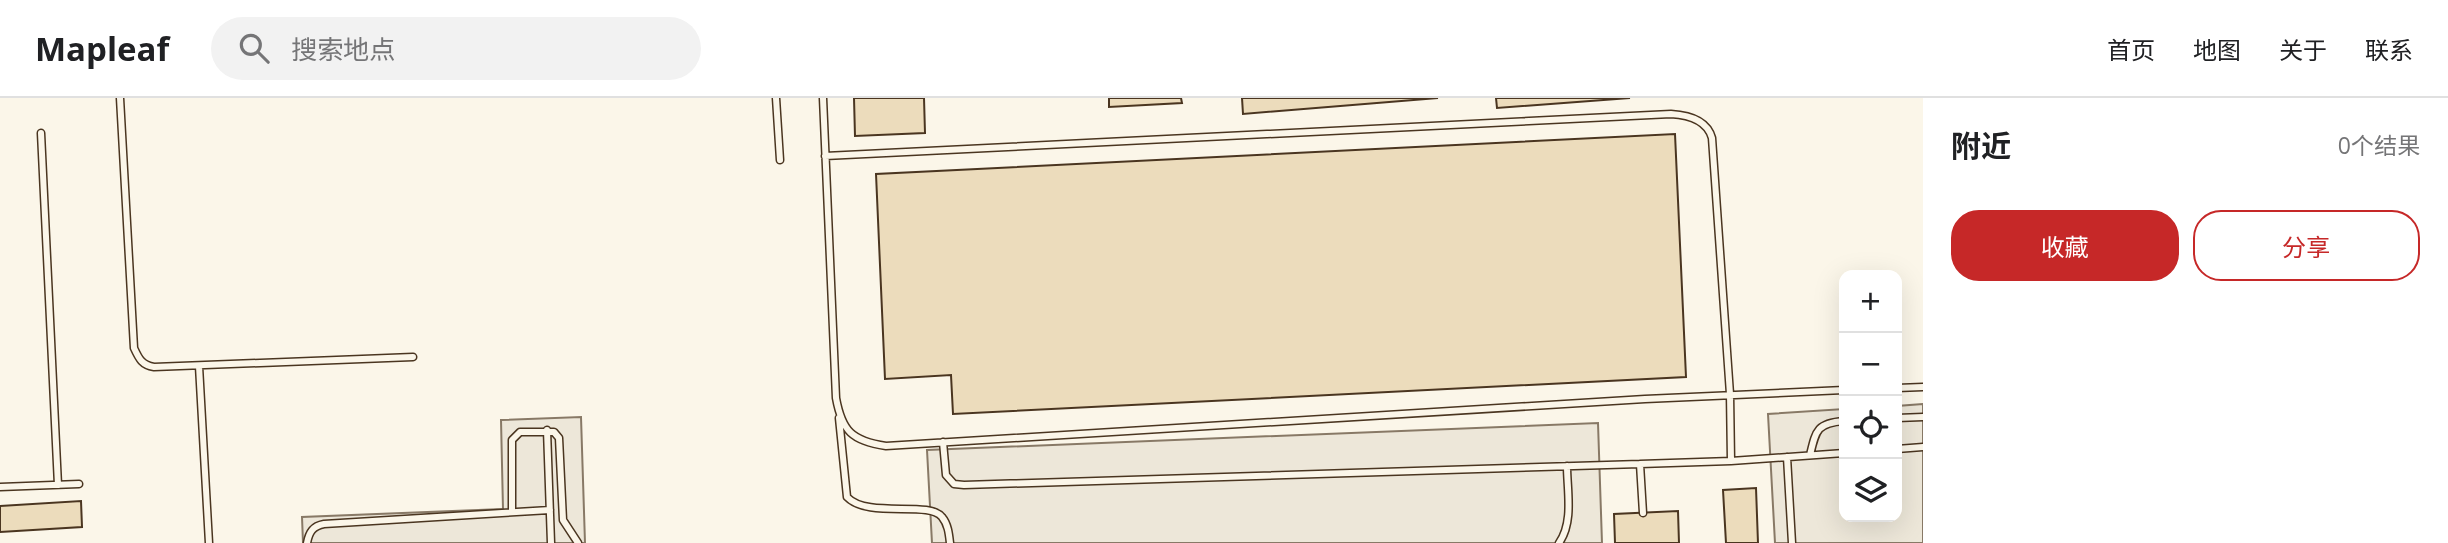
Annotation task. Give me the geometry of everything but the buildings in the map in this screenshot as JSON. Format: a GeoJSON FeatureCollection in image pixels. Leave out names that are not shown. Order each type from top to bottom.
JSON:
{"type":"FeatureCollection","features":[{"type":"Feature","properties":{"kind":"lane"},"geometry":{"type":"LineString","coordinates":[[120,98],[134,348],[145,365],[199,366],[413,357]]}},
{"type":"Feature","properties":{"kind":"lane"},"geometry":{"type":"LineString","coordinates":[[776,98],[780,160]]}},
{"type":"Feature","properties":{"kind":"lane"},"geometry":{"type":"LineString","coordinates":[[823,98],[836,398],[847,497],[861,506],[934,511],[944,519],[950,543]]}},
{"type":"Feature","properties":{"kind":"lane"},"geometry":{"type":"LineString","coordinates":[[825,156],[1671,114],[1685,116],[1707,126],[1712,138],[1730,394],[1731,461]]}},
{"type":"Feature","properties":{"kind":"lane"},"geometry":{"type":"LineString","coordinates":[[41,133],[58,485]]}},
{"type":"Feature","properties":{"kind":"lane"},"geometry":{"type":"LineString","coordinates":[[199,366],[209,543]]}},
{"type":"Feature","properties":{"kind":"lane"},"geometry":{"type":"LineString","coordinates":[[1902,388],[1923,387]]}},
{"type":"Feature","properties":{"kind":"lane"},"geometry":{"type":"LineString","coordinates":[[839,416],[855,438],[886,446],[1730,394],[1839,390]]}},
{"type":"Feature","properties":{"kind":"lane"},"geometry":{"type":"LineString","coordinates":[[1902,418],[1923,417]]}},
{"type":"Feature","properties":{"kind":"lane"},"geometry":{"type":"LineString","coordinates":[[1810,455],[1814,437],[1820,427],[1839,422]]}},
{"type":"Feature","properties":{"kind":"lane"},"geometry":{"type":"LineString","coordinates":[[547,430],[551,543]]}},
{"type":"Feature","properties":{"kind":"lane"},"geometry":{"type":"LineString","coordinates":[[512,512],[512,440],[520,432],[554,432],[559,438],[563,520],[578,543]]}},
{"type":"Feature","properties":{"kind":"lane"},"geometry":{"type":"LineString","coordinates":[[943,442],[946,475],[954,484],[964,485],[1731,461],[1839,453]]}},
{"type":"Feature","properties":{"kind":"lane"},"geometry":{"type":"LineString","coordinates":[[1902,449],[1923,447]]}},
{"type":"Feature","properties":{"kind":"lane"},"geometry":{"type":"LineString","coordinates":[[1787,457],[1792,543]]}},
{"type":"Feature","properties":{"kind":"lane"},"geometry":{"type":"LineString","coordinates":[[1640,464],[1643,513]]}},
{"type":"Feature","properties":{"kind":"lane"},"geometry":{"type":"LineString","coordinates":[[1559,543],[1568,524],[1567,466]]}},
{"type":"Feature","properties":{"kind":"lane"},"geometry":{"type":"LineString","coordinates":[[0,487],[79,484]]}},
{"type":"Feature","properties":{"kind":"lane"},"geometry":{"type":"LineString","coordinates":[[307,543],[310,532],[317,525],[324,524],[550,510]]}},
{"type":"Feature","properties":{"kind":"shaded area"},"geometry":{"type":"Polygon","coordinates":[[[1923,404],[1923,543],[1775,543],[1768,414],[1839,409],[1839,522],[1902,522],[1902,406],[1923,404]]]}},
{"type":"Feature","properties":{"kind":"shaded area"},"geometry":{"type":"Polygon","coordinates":[[[581,417],[585,543],[303,543],[302,517],[503,509],[501,420],[581,417]]]}},
{"type":"Feature","properties":{"kind":"shaded area"},"geometry":{"type":"Polygon","coordinates":[[[1598,423],[1602,543],[932,543],[927,450],[1598,423]]]}}]}
